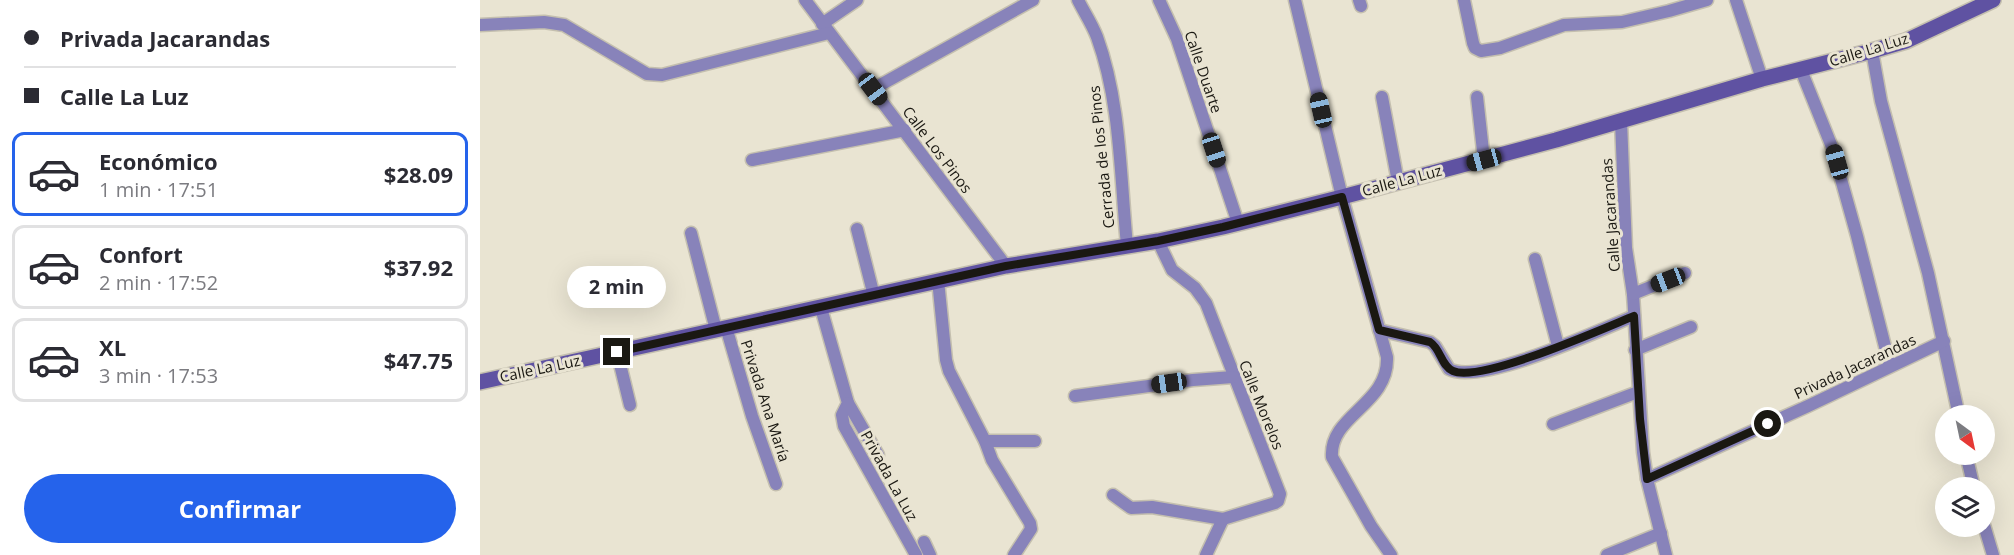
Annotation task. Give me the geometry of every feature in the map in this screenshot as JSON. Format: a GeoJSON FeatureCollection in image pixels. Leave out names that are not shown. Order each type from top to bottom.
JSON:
{"type":"FeatureCollection","features":[{"type":"Feature","properties":{"kind":"street","name":"Calle Los Pinos"},"geometry":{"type":"LineString","coordinates":[[805,0],[1006,266]]}},
{"type":"Feature","properties":{"kind":"street"},"geometry":{"type":"LineString","coordinates":[[480,25],[544,22],[564,25],[647,74],[662,75],[825,29],[857,0]]}},
{"type":"Feature","properties":{"kind":"street"},"geometry":{"type":"LineString","coordinates":[[873,89],[1033,0]]}},
{"type":"Feature","properties":{"kind":"street","name":"Cerrada de los Pinos"},"geometry":{"type":"LineString","coordinates":[[1078,0],[1096,35],[1114,104],[1127,245]]}},
{"type":"Feature","properties":{"kind":"street"},"geometry":{"type":"LineString","coordinates":[[1295,0],[1342,197],[1387,365],[1381,386],[1335,435],[1331,446],[1332,457],[1390,555]]}},
{"type":"Feature","properties":{"kind":"street"},"geometry":{"type":"LineString","coordinates":[[1464,0],[1475,48],[1486,51],[1564,25],[1622,22],[1707,0]]}},
{"type":"Feature","properties":{"kind":"street"},"geometry":{"type":"LineString","coordinates":[[1736,0],[1761,79]]}},
{"type":"Feature","properties":{"kind":"street","name":"Calle La Luz"},"geometry":{"type":"LineString","coordinates":[[480,382],[821,308],[938,280],[1006,266],[1158,241],[1342,197],[1484,160],[1761,79],[1906,41],[1993,0]]}},
{"type":"Feature","properties":{"kind":"street","name":"Calle Duarte"},"geometry":{"type":"LineString","coordinates":[[1164,1],[1231,225]]}},
{"type":"Feature","properties":{"kind":"street"},"geometry":{"type":"LineString","coordinates":[[1872,51],[1881,101],[1928,273],[1957,405]]}},
{"type":"Feature","properties":{"kind":"street"},"geometry":{"type":"LineString","coordinates":[[1801,70],[1832,147],[1890,366]]}},
{"type":"Feature","properties":{"kind":"street"},"geometry":{"type":"LineString","coordinates":[[1382,96],[1398,182]]}},
{"type":"Feature","properties":{"kind":"street"},"geometry":{"type":"LineString","coordinates":[[1477,97],[1484,160]]}},
{"type":"Feature","properties":{"kind":"street","name":"Calle Jacarandas"},"geometry":{"type":"LineString","coordinates":[[1621,121],[1626,248],[1633,294],[1638,392],[1647,479],[1666,555]]}},
{"type":"Feature","properties":{"kind":"street"},"geometry":{"type":"LineString","coordinates":[[752,160],[904,130]]}},
{"type":"Feature","properties":{"kind":"street"},"geometry":{"type":"LineString","coordinates":[[857,229],[874,296]]}},
{"type":"Feature","properties":{"kind":"street","name":"Privada Ana María"},"geometry":{"type":"LineString","coordinates":[[691,233],[721,329],[776,484]]}},
{"type":"Feature","properties":{"kind":"street","name":"Calle Morelos"},"geometry":{"type":"LineString","coordinates":[[1158,241],[1173,270],[1195,288],[1206,303],[1280,494],[1275,503],[1223,519]]}},
{"type":"Feature","properties":{"kind":"street"},"geometry":{"type":"LineString","coordinates":[[1535,260],[1558,346]]}},
{"type":"Feature","properties":{"kind":"street"},"geometry":{"type":"LineString","coordinates":[[1633,294],[1685,273]]}},
{"type":"Feature","properties":{"kind":"street"},"geometry":{"type":"LineString","coordinates":[[938,280],[949,371],[992,460],[1020,505],[1031,529],[1014,555]]}},
{"type":"Feature","properties":{"kind":"street","name":"Privada La Luz"},"geometry":{"type":"LineString","coordinates":[[821,308],[848,402],[842,415],[844,426],[916,555]]}},
{"type":"Feature","properties":{"kind":"street"},"geometry":{"type":"LineString","coordinates":[[1379,330],[1430,342],[1449,369],[1463,373],[1510,364],[1634,316]]}},
{"type":"Feature","properties":{"kind":"street"},"geometry":{"type":"LineString","coordinates":[[1635,350],[1691,327]]}},
{"type":"Feature","properties":{"kind":"street","name":"Privada Jacarandas"},"geometry":{"type":"LineString","coordinates":[[1647,479],[1809,406],[1944,341]]}},
{"type":"Feature","properties":{"kind":"street"},"geometry":{"type":"LineString","coordinates":[[617,352],[630,405]]}},
{"type":"Feature","properties":{"kind":"street"},"geometry":{"type":"LineString","coordinates":[[1076,396],[1193,380],[1233,377]]}},
{"type":"Feature","properties":{"kind":"street"},"geometry":{"type":"LineString","coordinates":[[1553,424],[1638,392]]}},
{"type":"Feature","properties":{"kind":"street"},"geometry":{"type":"LineString","coordinates":[[848,402],[878,455]]}},
{"type":"Feature","properties":{"kind":"street"},"geometry":{"type":"LineString","coordinates":[[984,441],[1035,441]]}},
{"type":"Feature","properties":{"kind":"street"},"geometry":{"type":"LineString","coordinates":[[1113,495],[1131,508],[1152,507],[1223,519],[1206,555]]}},
{"type":"Feature","properties":{"kind":"street"},"geometry":{"type":"LineString","coordinates":[[1607,555],[1661,533]]}},
{"type":"Feature","properties":{"kind":"street"},"geometry":{"type":"LineString","coordinates":[[1988,537],[1993,555]]}},
{"type":"Feature","properties":{"kind":"street"},"geometry":{"type":"LineString","coordinates":[[924,542],[930,555]]}},
{"type":"Feature","properties":{"kind":"route"},"geometry":{"type":"LineString","coordinates":[[617,352],[1006,266],[1158,241],[1342,197],[1379,330],[1430,342],[1435,346],[1446,366],[1455,372],[1491,369],[1518,362],[1634,316],[1640,419],[1647,479],[1768,424]]}}]}
